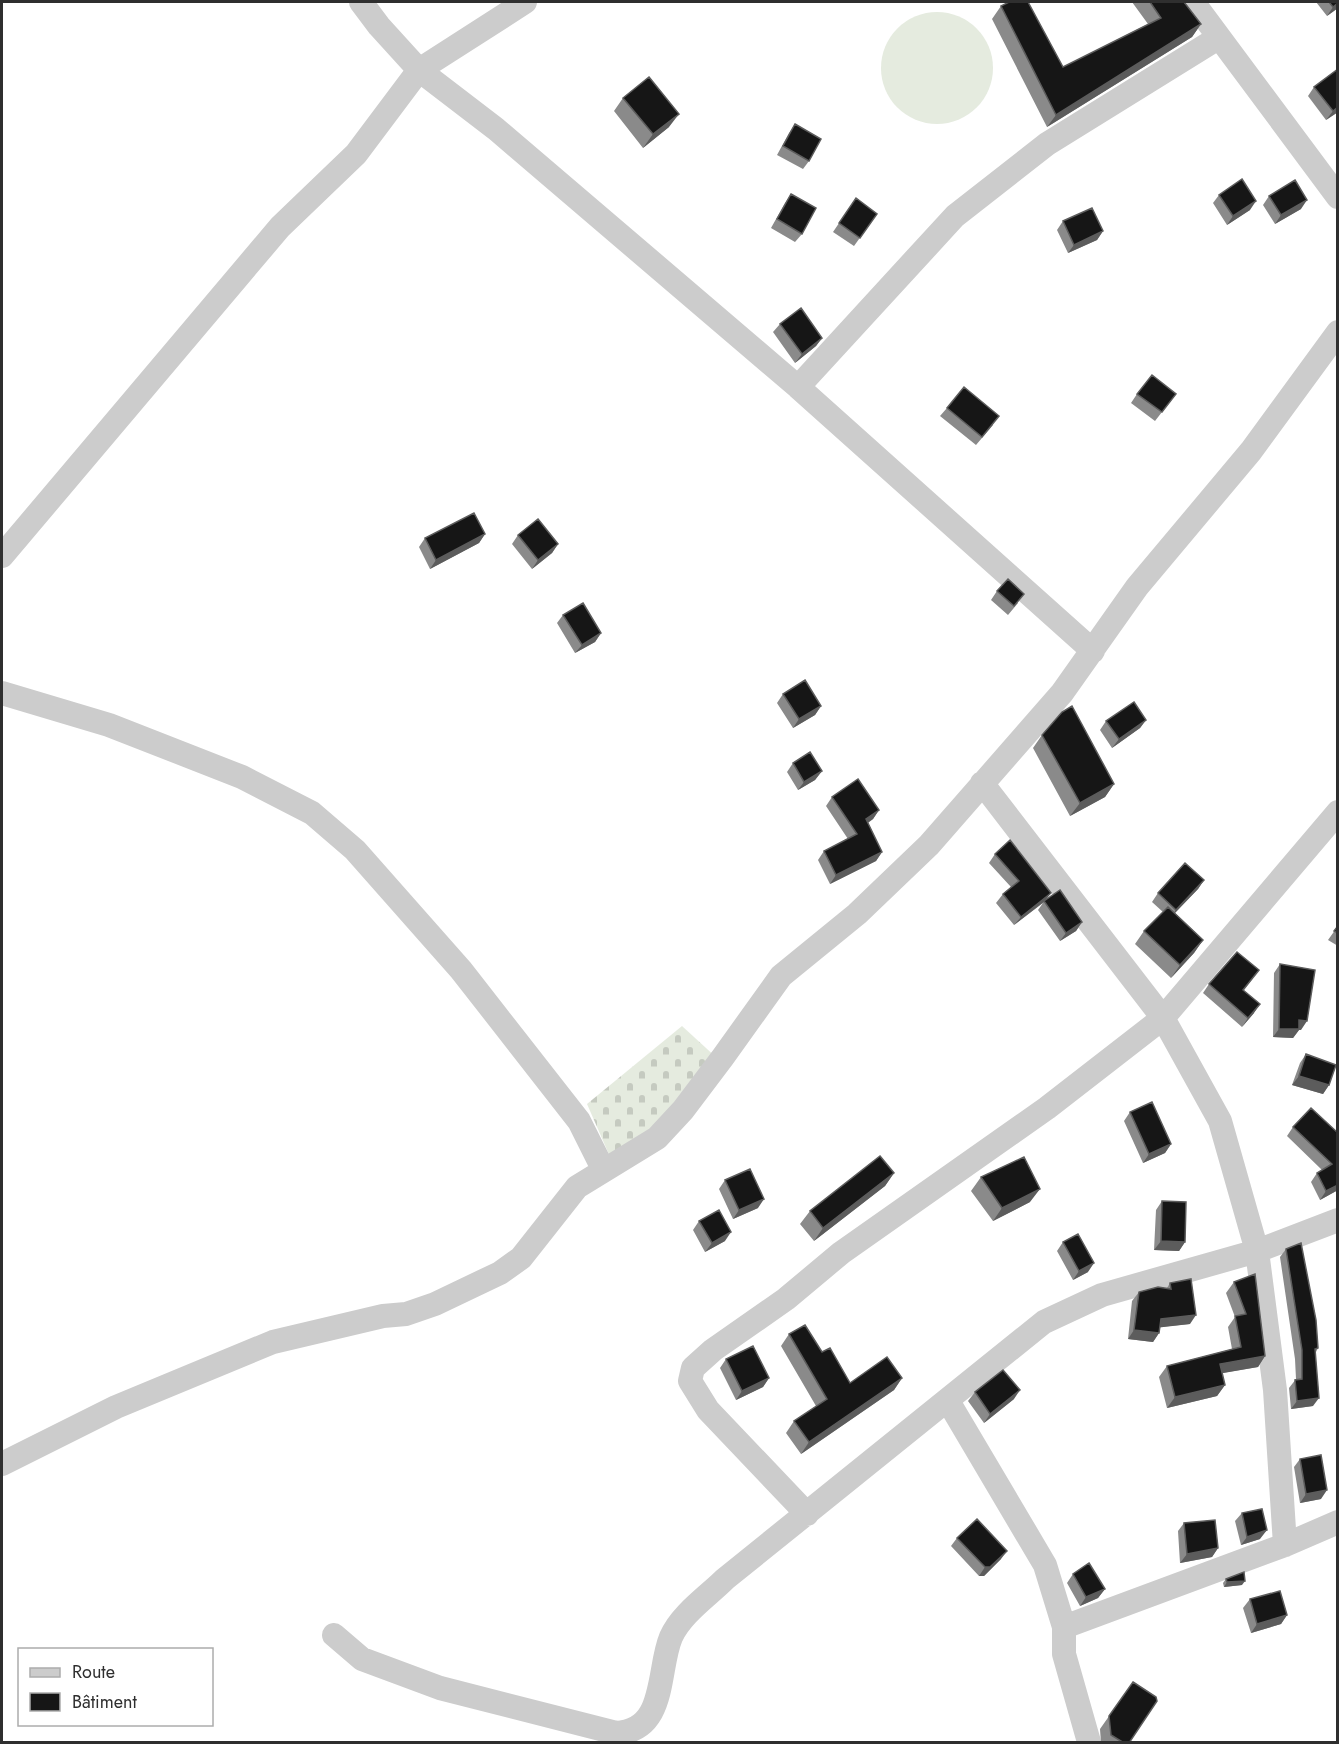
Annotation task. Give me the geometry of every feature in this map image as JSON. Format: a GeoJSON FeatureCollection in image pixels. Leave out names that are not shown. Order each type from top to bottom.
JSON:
{"type":"FeatureCollection","features":[{"type":"Feature","properties":{"kind":"street"},"geometry":{"type":"LineString","coordinates":[[361,2],[379,26],[419,70],[496,129],[798,387],[1093,651]]}},
{"type":"Feature","properties":{"kind":"street"},"geometry":{"type":"LineString","coordinates":[[2,556],[280,227],[356,154],[419,70],[525,2]]}},
{"type":"Feature","properties":{"kind":"street"},"geometry":{"type":"LineString","coordinates":[[1193,2],[1338,197]]}},
{"type":"Feature","properties":{"kind":"street"},"geometry":{"type":"LineString","coordinates":[[798,387],[955,216],[1047,144],[1218,38]]}},
{"type":"Feature","properties":{"kind":"street"},"geometry":{"type":"LineString","coordinates":[[2,1464],[116,1407],[273,1342],[383,1316],[406,1314],[435,1304],[500,1273],[521,1258],[577,1187],[657,1138],[723,1057],[781,976],[873,898],[928,845],[1062,693],[1137,587],[1251,451],[1338,332]]}},
{"type":"Feature","properties":{"kind":"street"},"geometry":{"type":"LineString","coordinates":[[2,693],[109,725],[242,777],[312,813],[355,850],[461,970],[579,1121],[603,1169]]}},
{"type":"Feature","properties":{"kind":"street"},"geometry":{"type":"LineString","coordinates":[[982,783],[1163,1018],[1220,1121],[1257,1251],[1275,1390],[1285,1545]]}},
{"type":"Feature","properties":{"kind":"street"},"geometry":{"type":"LineString","coordinates":[[807,1514],[708,1410],[690,1381],[693,1368],[713,1350],[786,1299],[841,1253],[1047,1108],[1163,1018],[1338,812]]}},
{"type":"Feature","properties":{"kind":"street"},"geometry":{"type":"LineString","coordinates":[[334,1635],[362,1659],[440,1688],[616,1733],[628,1733],[642,1725],[651,1712],[661,1688],[671,1637],[681,1622],[725,1579],[1044,1322],[1102,1295],[1257,1251],[1338,1220]]}},
{"type":"Feature","properties":{"kind":"street"},"geometry":{"type":"LineString","coordinates":[[948,1401],[1045,1565],[1064,1627],[1064,1654],[1089,1743]]}},
{"type":"Feature","properties":{"kind":"street"},"geometry":{"type":"LineString","coordinates":[[1064,1627],[1285,1545],[1338,1522]]}},
{"type":"Feature","properties":{"kind":"green space"},"geometry":{"type":"Polygon","coordinates":[[[937,12],[958,16],[977,28],[989,47],[993,68],[989,89],[977,108],[958,120],[937,124],[916,120],[897,108],[885,89],[881,68],[885,47],[897,28],[916,16],[937,12]]]}},
{"type":"Feature","properties":{"kind":"green space"},"geometry":{"type":"Polygon","coordinates":[[[682,1026],[718,1059],[658,1130],[611,1159],[587,1104],[682,1026]]]}},
{"type":"Feature","properties":{"kind":"building"},"geometry":{"type":"Polygon","coordinates":[[[1009,2],[1028,2],[1063,67],[1161,18],[1150,2],[1184,2],[1201,24],[1056,115],[1001,6],[1009,2]]]}},
{"type":"Feature","properties":{"kind":"building"},"geometry":{"type":"Polygon","coordinates":[[[1329,2],[1338,2],[1338,3],[1333,7],[1329,2]]]}},
{"type":"Feature","properties":{"kind":"building"},"geometry":{"type":"Polygon","coordinates":[[[1338,69],[1338,107],[1333,111],[1314,87],[1338,69]]]}},
{"type":"Feature","properties":{"kind":"building"},"geometry":{"type":"Polygon","coordinates":[[[649,77],[679,114],[653,134],[623,98],[649,77]]]}},
{"type":"Feature","properties":{"kind":"building"},"geometry":{"type":"Polygon","coordinates":[[[795,124],[821,139],[809,161],[783,146],[795,124]]]}},
{"type":"Feature","properties":{"kind":"building"},"geometry":{"type":"Polygon","coordinates":[[[1242,179],[1256,201],[1233,216],[1219,195],[1242,179]]]}},
{"type":"Feature","properties":{"kind":"building"},"geometry":{"type":"Polygon","coordinates":[[[1295,180],[1307,200],[1281,215],[1269,196],[1295,180]]]}},
{"type":"Feature","properties":{"kind":"building"},"geometry":{"type":"Polygon","coordinates":[[[791,194],[816,208],[802,234],[777,219],[791,194]]]}},
{"type":"Feature","properties":{"kind":"building"},"geometry":{"type":"Polygon","coordinates":[[[856,198],[877,214],[860,238],[839,223],[856,198]]]}},
{"type":"Feature","properties":{"kind":"building"},"geometry":{"type":"Polygon","coordinates":[[[1092,208],[1103,231],[1074,245],[1063,221],[1092,208]]]}},
{"type":"Feature","properties":{"kind":"building"},"geometry":{"type":"Polygon","coordinates":[[[801,308],[822,338],[802,354],[780,324],[801,308]]]}},
{"type":"Feature","properties":{"kind":"building"},"geometry":{"type":"Polygon","coordinates":[[[1152,375],[1176,394],[1162,412],[1137,394],[1152,375]]]}},
{"type":"Feature","properties":{"kind":"building"},"geometry":{"type":"Polygon","coordinates":[[[964,387],[999,416],[982,437],[947,408],[964,387]]]}},
{"type":"Feature","properties":{"kind":"building"},"geometry":{"type":"Polygon","coordinates":[[[474,513],[485,534],[436,560],[425,538],[474,513]]]}},
{"type":"Feature","properties":{"kind":"building"},"geometry":{"type":"Polygon","coordinates":[[[538,519],[558,544],[538,560],[518,535],[538,519]]]}},
{"type":"Feature","properties":{"kind":"building"},"geometry":{"type":"Polygon","coordinates":[[[1008,579],[1024,594],[1014,606],[997,591],[1008,579]]]}},
{"type":"Feature","properties":{"kind":"building"},"geometry":{"type":"Polygon","coordinates":[[[583,603],[601,633],[582,645],[563,615],[583,603]]]}},
{"type":"Feature","properties":{"kind":"building"},"geometry":{"type":"Polygon","coordinates":[[[805,680],[821,706],[799,719],[783,694],[805,680]]]}},
{"type":"Feature","properties":{"kind":"building"},"geometry":{"type":"Polygon","coordinates":[[[1134,702],[1146,720],[1119,739],[1106,721],[1134,702]]]}},
{"type":"Feature","properties":{"kind":"building"},"geometry":{"type":"Polygon","coordinates":[[[1072,706],[1114,784],[1080,803],[1042,735],[1062,712],[1072,706]]]}},
{"type":"Feature","properties":{"kind":"building"},"geometry":{"type":"Polygon","coordinates":[[[810,752],[822,771],[804,782],[793,763],[810,752]]]}},
{"type":"Feature","properties":{"kind":"building"},"geometry":{"type":"Polygon","coordinates":[[[858,779],[879,810],[866,819],[882,852],[836,875],[824,851],[857,834],[832,797],[858,779]]]}},
{"type":"Feature","properties":{"kind":"building"},"geometry":{"type":"Polygon","coordinates":[[[1010,840],[1051,893],[1021,917],[1003,894],[1019,881],[995,854],[1010,840]]]}},
{"type":"Feature","properties":{"kind":"building"},"geometry":{"type":"Polygon","coordinates":[[[1185,863],[1204,880],[1176,910],[1158,893],[1185,863]]]}},
{"type":"Feature","properties":{"kind":"building"},"geometry":{"type":"Polygon","coordinates":[[[1060,890],[1082,922],[1066,933],[1044,901],[1060,890]]]}},
{"type":"Feature","properties":{"kind":"building"},"geometry":{"type":"Polygon","coordinates":[[[1168,907],[1203,940],[1180,965],[1144,931],[1168,907]]]}},
{"type":"Feature","properties":{"kind":"building"},"geometry":{"type":"Polygon","coordinates":[[[1237,952],[1259,970],[1243,990],[1260,1004],[1248,1018],[1209,984],[1237,952]]]}},
{"type":"Feature","properties":{"kind":"building"},"geometry":{"type":"Polygon","coordinates":[[[1280,964],[1315,970],[1307,1021],[1299,1020],[1299,1029],[1279,1029],[1280,964]]]}},
{"type":"Feature","properties":{"kind":"building"},"geometry":{"type":"Polygon","coordinates":[[[1306,1054],[1336,1065],[1329,1085],[1299,1076],[1306,1054]]]}},
{"type":"Feature","properties":{"kind":"building"},"geometry":{"type":"Polygon","coordinates":[[[1152,1102],[1171,1144],[1149,1154],[1130,1112],[1152,1102]]]}},
{"type":"Feature","properties":{"kind":"building"},"geometry":{"type":"Polygon","coordinates":[[[1311,1108],[1338,1133],[1338,1185],[1326,1191],[1317,1173],[1332,1164],[1293,1127],[1311,1108]]]}},
{"type":"Feature","properties":{"kind":"building"},"geometry":{"type":"Polygon","coordinates":[[[880,1156],[894,1173],[823,1228],[810,1211],[880,1156]]]}},
{"type":"Feature","properties":{"kind":"building"},"geometry":{"type":"Polygon","coordinates":[[[1024,1157],[1040,1189],[1002,1208],[981,1177],[1024,1157]]]}},
{"type":"Feature","properties":{"kind":"building"},"geometry":{"type":"Polygon","coordinates":[[[750,1169],[764,1199],[739,1210],[725,1180],[750,1169]]]}},
{"type":"Feature","properties":{"kind":"building"},"geometry":{"type":"Polygon","coordinates":[[[1162,1201],[1186,1202],[1185,1242],[1161,1241],[1162,1201]]]}},
{"type":"Feature","properties":{"kind":"building"},"geometry":{"type":"Polygon","coordinates":[[[719,1210],[731,1232],[712,1243],[699,1221],[719,1210]]]}},
{"type":"Feature","properties":{"kind":"building"},"geometry":{"type":"Polygon","coordinates":[[[1078,1234],[1094,1263],[1079,1271],[1063,1242],[1078,1234]]]}},
{"type":"Feature","properties":{"kind":"building"},"geometry":{"type":"Polygon","coordinates":[[[1301,1243],[1316,1320],[1318,1348],[1315,1349],[1319,1398],[1297,1401],[1295,1380],[1302,1379],[1302,1350],[1286,1249],[1301,1243]]]}},
{"type":"Feature","properties":{"kind":"building"},"geometry":{"type":"Polygon","coordinates":[[[1255,1274],[1265,1356],[1220,1364],[1225,1385],[1175,1397],[1167,1366],[1241,1347],[1235,1316],[1246,1314],[1234,1282],[1255,1274]]]}},
{"type":"Feature","properties":{"kind":"building"},"geometry":{"type":"Polygon","coordinates":[[[1191,1279],[1196,1315],[1161,1319],[1159,1333],[1134,1330],[1139,1292],[1158,1287],[1171,1289],[1170,1283],[1191,1279]]]}},
{"type":"Feature","properties":{"kind":"building"},"geometry":{"type":"Polygon","coordinates":[[[805,1325],[822,1352],[830,1348],[850,1383],[887,1357],[902,1378],[809,1442],[794,1421],[827,1399],[789,1334],[805,1325]]]}},
{"type":"Feature","properties":{"kind":"building"},"geometry":{"type":"Polygon","coordinates":[[[753,1346],[769,1378],[742,1391],[726,1359],[753,1346]]]}},
{"type":"Feature","properties":{"kind":"building"},"geometry":{"type":"Polygon","coordinates":[[[1003,1370],[1020,1390],[990,1414],[975,1392],[1003,1370]]]}},
{"type":"Feature","properties":{"kind":"building"},"geometry":{"type":"Polygon","coordinates":[[[1321,1455],[1327,1490],[1306,1494],[1300,1459],[1321,1455]]]}},
{"type":"Feature","properties":{"kind":"building"},"geometry":{"type":"Polygon","coordinates":[[[1262,1509],[1267,1530],[1247,1537],[1242,1513],[1262,1509]]]}},
{"type":"Feature","properties":{"kind":"building"},"geometry":{"type":"Polygon","coordinates":[[[977,1519],[1007,1551],[990,1567],[985,1567],[957,1538],[977,1519]]]}},
{"type":"Feature","properties":{"kind":"building"},"geometry":{"type":"Polygon","coordinates":[[[1215,1520],[1218,1548],[1187,1554],[1184,1523],[1215,1520]]]}},
{"type":"Feature","properties":{"kind":"building"},"geometry":{"type":"Polygon","coordinates":[[[1089,1563],[1105,1589],[1086,1597],[1073,1574],[1089,1563]]]}},
{"type":"Feature","properties":{"kind":"building"},"geometry":{"type":"Polygon","coordinates":[[[1244,1572],[1245,1581],[1227,1582],[1226,1579],[1244,1572]]]}},
{"type":"Feature","properties":{"kind":"building"},"geometry":{"type":"Polygon","coordinates":[[[1280,1591],[1287,1615],[1257,1624],[1250,1599],[1280,1591]]]}},
{"type":"Feature","properties":{"kind":"building"},"geometry":{"type":"Polygon","coordinates":[[[1133,1682],[1156,1697],[1157,1701],[1129,1743],[1124,1743],[1111,1735],[1109,1716],[1133,1682]]]}}]}
